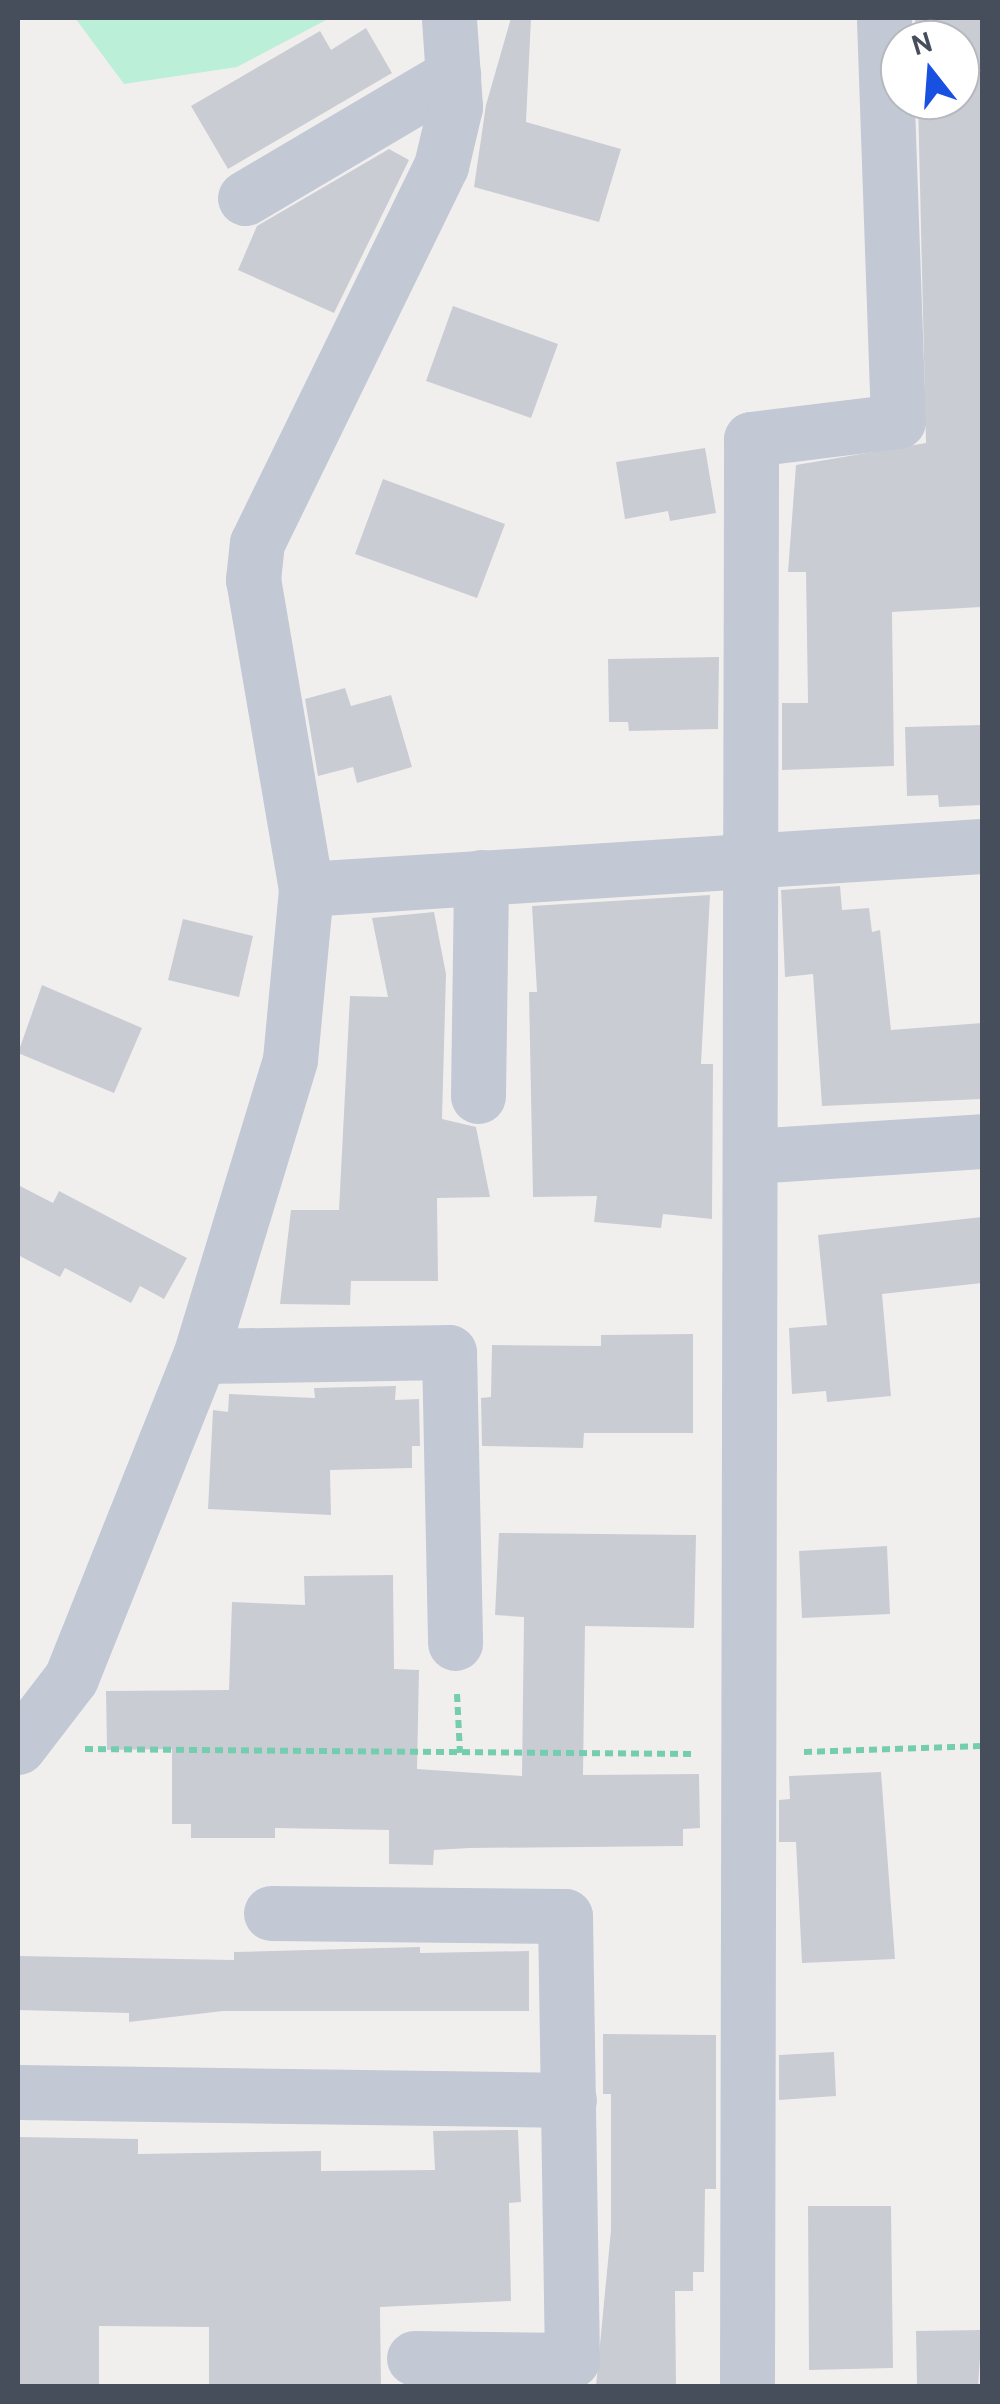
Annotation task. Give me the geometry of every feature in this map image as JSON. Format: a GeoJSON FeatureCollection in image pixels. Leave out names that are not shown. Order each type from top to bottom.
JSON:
{"type":"FeatureCollection","features":[{"type":"Feature","properties":{"kind":"street"},"geometry":{"type":"LineString","coordinates":[[24,1740],[71,1678],[200,1356],[290,1059],[306,890],[253,580],[257,543],[440,166],[455,107],[449,18]]}},
{"type":"Feature","properties":{"kind":"street"},"geometry":{"type":"LineString","coordinates":[[748,2386],[751,439],[898,421],[884,18]]}},
{"type":"Feature","properties":{"kind":"street"},"geometry":{"type":"LineString","coordinates":[[245,198],[452,75]]}},
{"type":"Feature","properties":{"kind":"street"},"geometry":{"type":"LineString","coordinates":[[306,890],[982,846]]}},
{"type":"Feature","properties":{"kind":"street"},"geometry":{"type":"LineString","coordinates":[[478,1096],[482,877]]}},
{"type":"Feature","properties":{"kind":"street"},"geometry":{"type":"LineString","coordinates":[[751,1156],[982,1141]]}},
{"type":"Feature","properties":{"kind":"street"},"geometry":{"type":"LineString","coordinates":[[200,1356],[450,1352],[455,1642]]}},
{"type":"Feature","properties":{"kind":"street"},"geometry":{"type":"LineString","coordinates":[[271,1913],[564,1916],[572,2360],[414,2358]]}},
{"type":"Feature","properties":{"kind":"street"},"geometry":{"type":"LineString","coordinates":[[18,2092],[569,2100]]}},
{"type":"Feature","properties":{"kind":"path"},"geometry":{"type":"LineString","coordinates":[[24,1740],[100,1754],[750,1754],[982,1746]]}},
{"type":"Feature","properties":{"kind":"green space"},"geometry":{"type":"Polygon","coordinates":[[[75,18],[330,18],[237,67],[124,84],[75,18]]]}},
{"type":"Feature","properties":{"kind":"building"},"geometry":{"type":"Polygon","coordinates":[[[511,18],[531,18],[526,122],[621,149],[599,222],[474,187],[486,105],[511,18]]]}},
{"type":"Feature","properties":{"kind":"building"},"geometry":{"type":"Polygon","coordinates":[[[982,18],[982,607],[892,612],[894,766],[782,770],[782,703],[808,703],[806,572],[788,572],[796,465],[926,443],[918,120],[980,120],[980,20],[915,20],[982,18]]]}},
{"type":"Feature","properties":{"kind":"building"},"geometry":{"type":"Polygon","coordinates":[[[366,28],[392,73],[228,169],[191,106],[320,31],[331,50],[366,28]]]}},
{"type":"Feature","properties":{"kind":"building"},"geometry":{"type":"Polygon","coordinates":[[[389,149],[409,160],[334,313],[238,270],[257,226],[389,149]]]}},
{"type":"Feature","properties":{"kind":"building"},"geometry":{"type":"Polygon","coordinates":[[[453,306],[558,344],[531,418],[426,381],[453,306]]]}},
{"type":"Feature","properties":{"kind":"building"},"geometry":{"type":"Polygon","coordinates":[[[705,448],[716,513],[670,521],[668,511],[625,519],[616,462],[705,448]]]}},
{"type":"Feature","properties":{"kind":"building"},"geometry":{"type":"Polygon","coordinates":[[[383,479],[505,524],[477,598],[355,554],[383,479]]]}},
{"type":"Feature","properties":{"kind":"building"},"geometry":{"type":"Polygon","coordinates":[[[719,657],[718,729],[629,731],[628,722],[609,722],[608,659],[719,657]]]}},
{"type":"Feature","properties":{"kind":"building"},"geometry":{"type":"Polygon","coordinates":[[[345,688],[351,706],[391,695],[412,767],[357,783],[353,767],[318,776],[305,699],[345,688]]]}},
{"type":"Feature","properties":{"kind":"building"},"geometry":{"type":"Polygon","coordinates":[[[982,725],[982,805],[939,807],[938,795],[907,796],[905,727],[982,725]]]}},
{"type":"Feature","properties":{"kind":"building"},"geometry":{"type":"Polygon","coordinates":[[[840,886],[842,910],[869,908],[872,932],[880,930],[891,1030],[982,1023],[982,1099],[822,1106],[813,974],[785,977],[781,890],[840,886]]]}},
{"type":"Feature","properties":{"kind":"building"},"geometry":{"type":"Polygon","coordinates":[[[710,895],[701,1064],[713,1064],[712,1219],[663,1214],[661,1228],[594,1222],[597,1196],[533,1197],[529,992],[537,992],[532,906],[710,895]]]}},
{"type":"Feature","properties":{"kind":"building"},"geometry":{"type":"Polygon","coordinates":[[[434,912],[446,974],[442,1119],[476,1127],[490,1197],[437,1198],[438,1281],[351,1281],[350,1305],[280,1304],[291,1210],[339,1210],[350,996],[388,997],[372,918],[434,912]]]}},
{"type":"Feature","properties":{"kind":"building"},"geometry":{"type":"Polygon","coordinates":[[[183,919],[253,936],[239,997],[168,980],[183,919]]]}},
{"type":"Feature","properties":{"kind":"building"},"geometry":{"type":"Polygon","coordinates":[[[42,985],[142,1028],[114,1093],[18,1053],[42,985]]]}},
{"type":"Feature","properties":{"kind":"building"},"geometry":{"type":"Polygon","coordinates":[[[18,1185],[53,1203],[59,1191],[187,1258],[164,1299],[140,1286],[131,1303],[65,1268],[60,1277],[18,1255],[18,1185]]]}},
{"type":"Feature","properties":{"kind":"building"},"geometry":{"type":"Polygon","coordinates":[[[982,1217],[982,1283],[882,1294],[891,1396],[827,1402],[826,1391],[792,1394],[789,1328],[827,1325],[818,1235],[982,1217]]]}},
{"type":"Feature","properties":{"kind":"building"},"geometry":{"type":"Polygon","coordinates":[[[693,1334],[693,1433],[584,1433],[583,1448],[482,1446],[481,1398],[491,1397],[492,1345],[601,1346],[601,1335],[693,1334]]]}},
{"type":"Feature","properties":{"kind":"building"},"geometry":{"type":"Polygon","coordinates":[[[396,1386],[395,1400],[419,1399],[420,1446],[412,1446],[412,1468],[330,1470],[331,1515],[208,1509],[213,1410],[228,1412],[229,1394],[315,1398],[314,1388],[396,1386]]]}},
{"type":"Feature","properties":{"kind":"building"},"geometry":{"type":"Polygon","coordinates":[[[499,1533],[696,1535],[694,1628],[585,1626],[583,1775],[699,1774],[700,1828],[683,1829],[683,1846],[434,1850],[433,1865],[389,1864],[389,1830],[275,1828],[275,1838],[191,1838],[191,1824],[172,1824],[172,1749],[107,1750],[106,1691],[229,1690],[232,1602],[305,1605],[304,1576],[393,1575],[394,1669],[419,1670],[417,1769],[522,1776],[524,1617],[495,1615],[499,1533]]]}},
{"type":"Feature","properties":{"kind":"building"},"geometry":{"type":"Polygon","coordinates":[[[887,1546],[890,1614],[802,1618],[799,1551],[887,1546]]]}},
{"type":"Feature","properties":{"kind":"building"},"geometry":{"type":"Polygon","coordinates":[[[881,1772],[895,1959],[802,1963],[796,1842],[779,1842],[779,1800],[790,1799],[789,1776],[881,1772]]]}},
{"type":"Feature","properties":{"kind":"building"},"geometry":{"type":"Polygon","coordinates":[[[420,1947],[420,1953],[529,1951],[529,2011],[223,2011],[129,2022],[129,2013],[18,2010],[18,1956],[234,1960],[234,1952],[420,1947]]]}},
{"type":"Feature","properties":{"kind":"building"},"geometry":{"type":"Polygon","coordinates":[[[603,2034],[716,2035],[716,2189],[705,2189],[704,2272],[693,2272],[693,2291],[675,2291],[676,2386],[596,2386],[611,2230],[611,2094],[603,2094],[603,2034]]]}},
{"type":"Feature","properties":{"kind":"building"},"geometry":{"type":"Polygon","coordinates":[[[834,2052],[836,2096],[779,2100],[779,2055],[834,2052]]]}},
{"type":"Feature","properties":{"kind":"building"},"geometry":{"type":"Polygon","coordinates":[[[518,2130],[521,2202],[509,2203],[511,2301],[380,2307],[381,2386],[209,2386],[209,2327],[99,2326],[99,2386],[18,2386],[18,2137],[138,2139],[138,2154],[321,2151],[321,2171],[435,2170],[433,2131],[518,2130]]]}},
{"type":"Feature","properties":{"kind":"building"},"geometry":{"type":"Polygon","coordinates":[[[808,2206],[891,2206],[893,2368],[809,2370],[808,2206]]]}},
{"type":"Feature","properties":{"kind":"building"},"geometry":{"type":"Polygon","coordinates":[[[982,2330],[978,2386],[917,2386],[916,2331],[982,2330]]]}}]}
